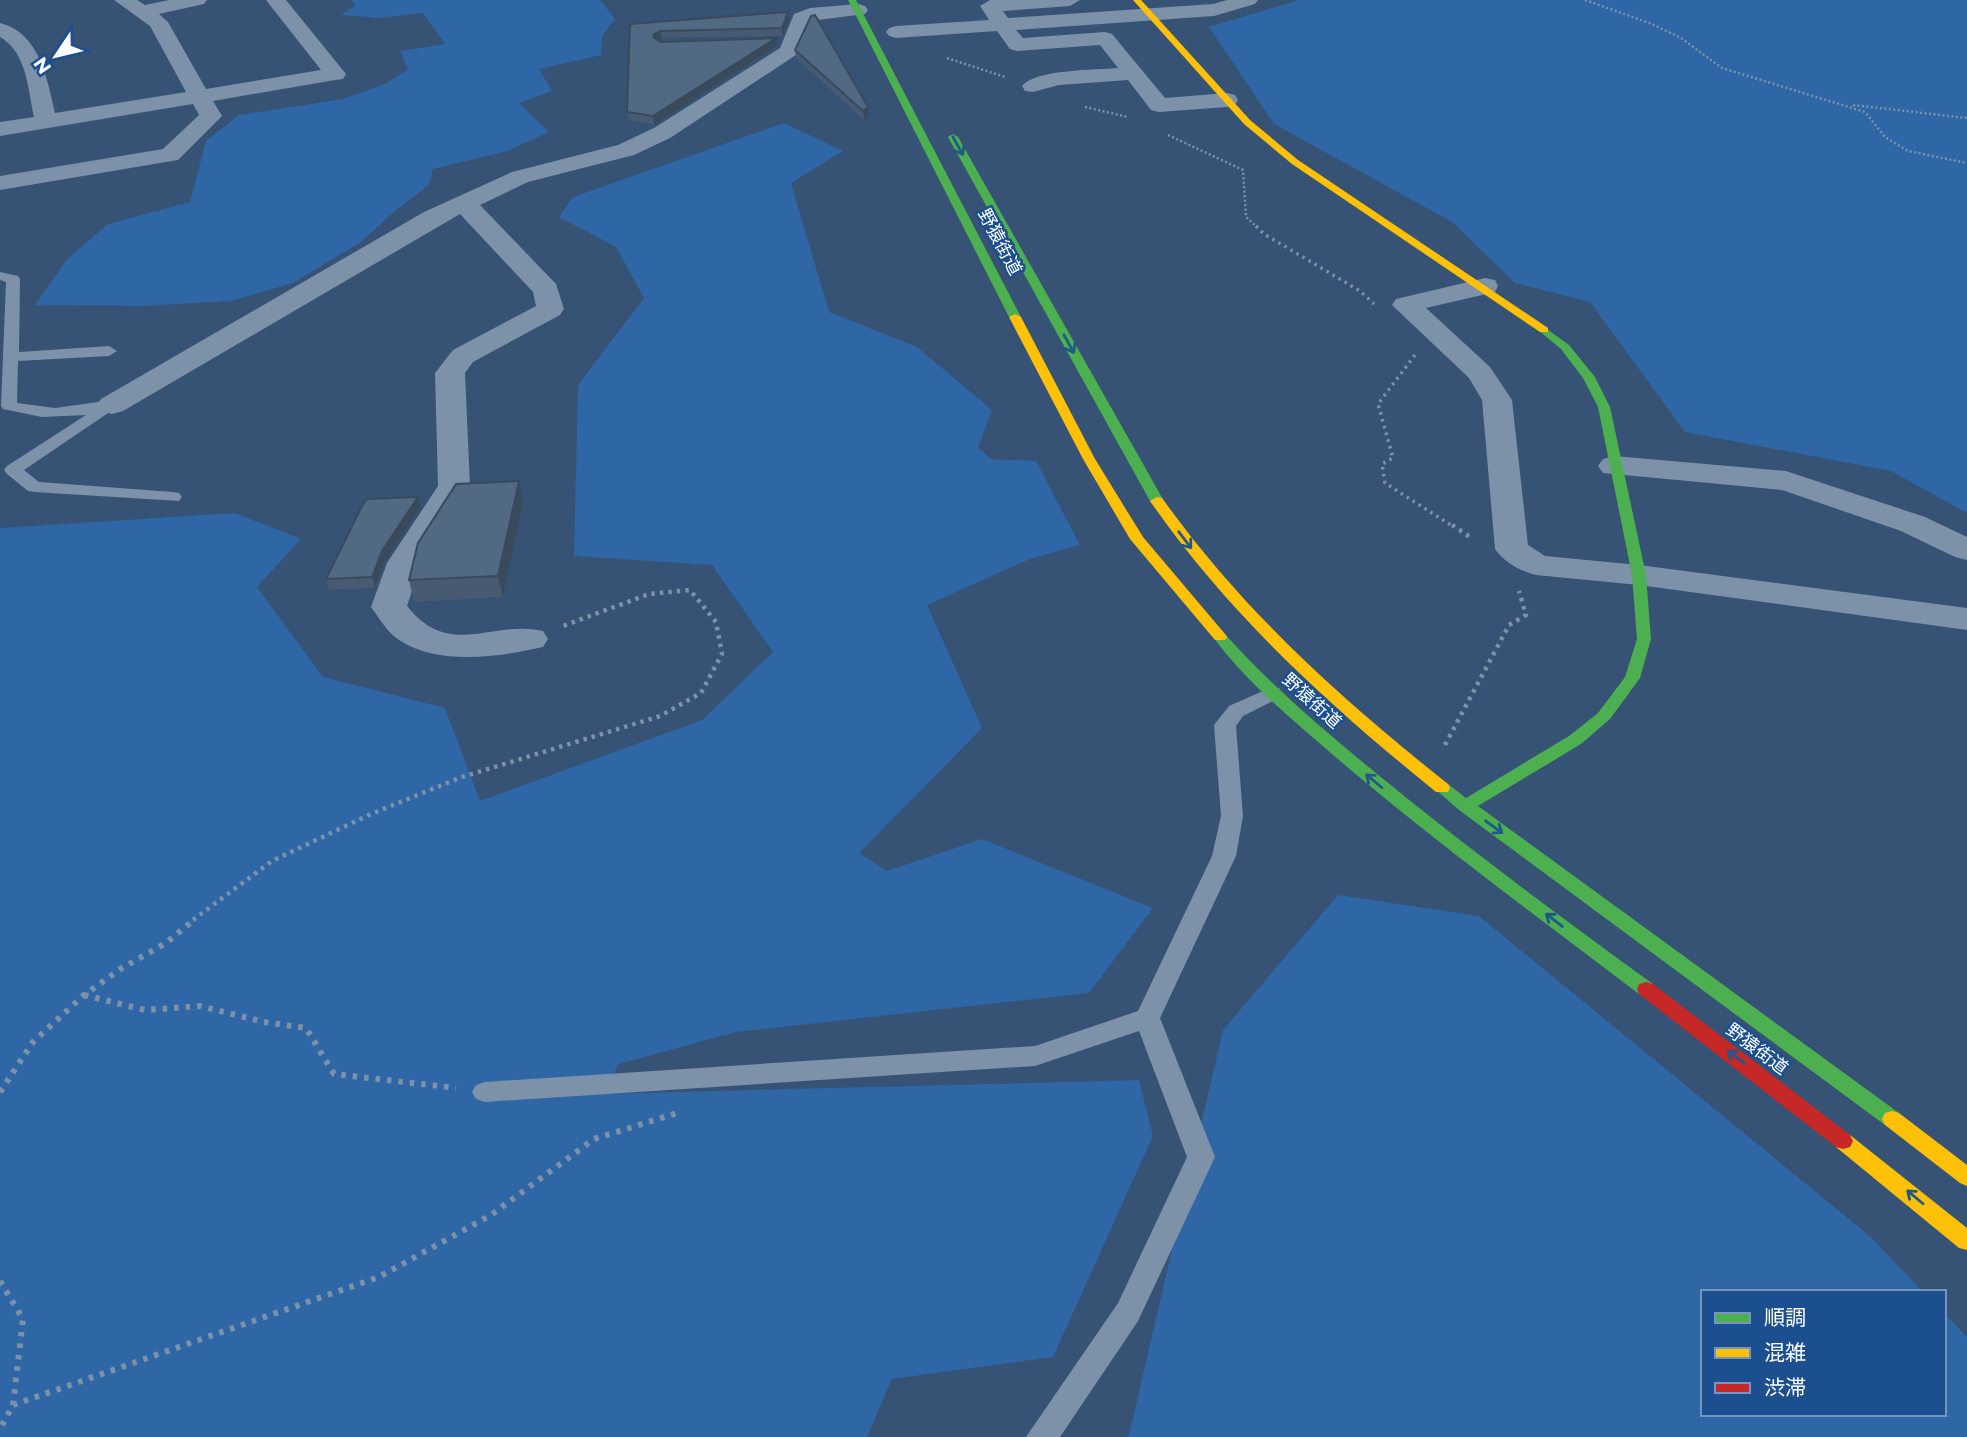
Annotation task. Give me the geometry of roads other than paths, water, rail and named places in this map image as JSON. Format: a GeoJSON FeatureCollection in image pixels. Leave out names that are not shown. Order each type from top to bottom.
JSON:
{"type":"FeatureCollection","features":[{"type":"Feature","properties":{"kind":"main road","name":"野猿街道"},"geometry":{"type":"LineString","coordinates":[[855,5],[1089,459],[1137,539],[1220,638],[1272,693],[1435,831],[1783,1092],[1967,1241]]}},
{"type":"Feature","properties":{"kind":"main road"},"geometry":{"type":"LineString","coordinates":[[1143,7],[1247,122],[1295,162],[1485,286],[1530,318],[1565,348],[1589,377],[1604,407],[1614,466],[1639,575],[1644,639],[1632,678],[1604,716],[1575,740],[1465,806]]}},
{"type":"Feature","properties":{"kind":"main road","name":"野猿街道"},"geometry":{"type":"LineString","coordinates":[[947,126],[1133,462],[1188,544],[1223,589],[1309,674],[1376,735],[1465,806],[1866,1098],[1967,1177]]}},
{"type":"Feature","properties":{"kind":"street"},"geometry":{"type":"LineString","coordinates":[[0,183],[170,155],[211,116],[158,22],[124,0]]}},
{"type":"Feature","properties":{"kind":"street"},"geometry":{"type":"LineString","coordinates":[[144,11],[197,0]]}},
{"type":"Feature","properties":{"kind":"street"},"geometry":{"type":"LineString","coordinates":[[0,129],[335,74],[276,0]]}},
{"type":"Feature","properties":{"kind":"street"},"geometry":{"type":"LineString","coordinates":[[1070,0],[990,6],[1017,45],[1105,38],[1159,105],[1227,100]]}},
{"type":"Feature","properties":{"kind":"street"},"geometry":{"type":"LineString","coordinates":[[896,33],[1003,24],[1143,7],[1209,5],[1248,0]]}},
{"type":"Feature","properties":{"kind":"street"},"geometry":{"type":"LineString","coordinates":[[112,405],[433,217],[520,177],[626,150],[662,133],[789,51],[786,41],[801,18],[855,5]]}},
{"type":"Feature","properties":{"kind":"street"},"geometry":{"type":"LineString","coordinates":[[0,29],[22,43],[30,56],[46,122]]}},
{"type":"Feature","properties":{"kind":"street"},"geometry":{"type":"LineString","coordinates":[[1032,86],[1057,79],[1134,73]]}},
{"type":"Feature","properties":{"kind":"street"},"geometry":{"type":"LineString","coordinates":[[464,203],[546,290],[550,309],[463,356],[450,373],[454,486],[404,563],[389,607],[411,633],[432,640],[474,647],[530,639]]}},
{"type":"Feature","properties":{"kind":"street"},"geometry":{"type":"LineString","coordinates":[[1485,286],[1406,305],[1480,373],[1497,400],[1512,548],[1536,565],[1639,575],[1967,619]]}},
{"type":"Feature","properties":{"kind":"street"},"geometry":{"type":"LineString","coordinates":[[1614,466],[1786,481],[1913,524],[1967,550]]}},
{"type":"Feature","properties":{"kind":"lane"},"geometry":{"type":"LineString","coordinates":[[0,276],[13,279],[9,405],[18,410],[77,412],[112,405]]}},
{"type":"Feature","properties":{"kind":"lane"},"geometry":{"type":"LineString","coordinates":[[12,357],[109,351]]}},
{"type":"Feature","properties":{"kind":"lane"},"geometry":{"type":"LineString","coordinates":[[112,405],[13,470],[34,487],[173,497]]}},
{"type":"Feature","properties":{"kind":"lane"},"geometry":{"type":"LineString","coordinates":[[485,1091],[1035,1056],[1147,1018],[1224,856],[1233,816],[1225,725],[1236,711],[1272,693]]}},
{"type":"Feature","properties":{"kind":"lane"},"geometry":{"type":"LineString","coordinates":[[1042,1437],[1128,1312],[1201,1157],[1147,1018]]}}]}
